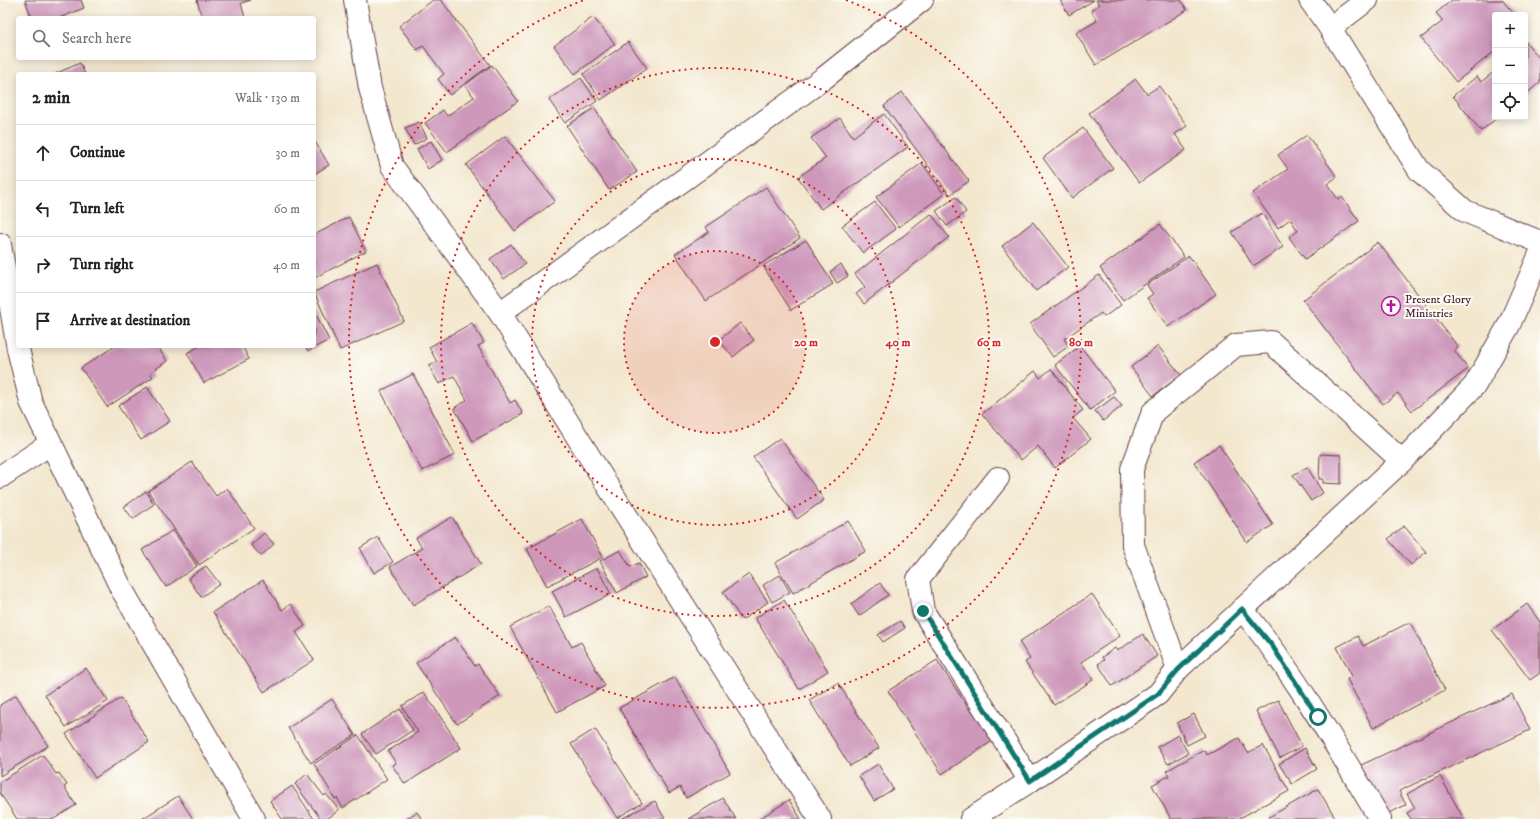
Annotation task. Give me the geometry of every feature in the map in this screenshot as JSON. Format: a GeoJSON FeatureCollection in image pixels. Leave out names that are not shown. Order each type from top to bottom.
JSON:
{"type":"FeatureCollection","features":[{"type":"Feature","properties":{"kind":"street"},"geometry":{"type":"LineString","coordinates":[[355,0],[370,88],[392,166],[500,313],[618,503],[820,819]]}},
{"type":"Feature","properties":{"kind":"street"},"geometry":{"type":"LineString","coordinates":[[500,313],[824,78],[922,0]]}},
{"type":"Feature","properties":{"kind":"street"},"geometry":{"type":"LineString","coordinates":[[1310,0],[1330,28],[1419,170],[1465,211],[1540,242]]}},
{"type":"Feature","properties":{"kind":"street"},"geometry":{"type":"LineString","coordinates":[[1330,28],[1367,0]]}},
{"type":"Feature","properties":{"kind":"street"},"geometry":{"type":"LineString","coordinates":[[0,244],[16,337]]}},
{"type":"Feature","properties":{"kind":"street"},"geometry":{"type":"LineString","coordinates":[[971,819],[1158,694],[1178,670],[1402,461],[1475,385],[1509,325],[1540,254]]}},
{"type":"Feature","properties":{"kind":"street"},"geometry":{"type":"LineString","coordinates":[[1178,670],[1133,545],[1132,469],[1153,412],[1236,345],[1271,342],[1402,461]]}},
{"type":"Feature","properties":{"kind":"street"},"geometry":{"type":"LineString","coordinates":[[18,348],[31,402],[121,588],[254,819]]}},
{"type":"Feature","properties":{"kind":"street"},"geometry":{"type":"LineString","coordinates":[[0,477],[50,444]]}},
{"type":"Feature","properties":{"kind":"street"},"geometry":{"type":"LineString","coordinates":[[998,478],[918,579],[923,611],[1030,781]]}},
{"type":"Feature","properties":{"kind":"street"},"geometry":{"type":"LineString","coordinates":[[1242,609],[1273,647],[1318,717],[1380,819]]}},
{"type":"Feature","properties":{"kind":"building"},"geometry":{"type":"Polygon","coordinates":[[[25,0],[81,0],[84,8],[64,16],[31,16],[25,0]]]}},
{"type":"Feature","properties":{"kind":"building"},"geometry":{"type":"Polygon","coordinates":[[[197,0],[251,0],[241,3],[244,16],[201,16],[197,0]]]}},
{"type":"Feature","properties":{"kind":"building"},"geometry":{"type":"Polygon","coordinates":[[[433,0],[441,0],[490,65],[450,95],[438,79],[444,74],[423,46],[417,50],[399,26],[433,0]]]}},
{"type":"Feature","properties":{"kind":"building"},"geometry":{"type":"Polygon","coordinates":[[[1060,0],[1094,0],[1069,15],[1060,0]]]}},
{"type":"Feature","properties":{"kind":"building"},"geometry":{"type":"Polygon","coordinates":[[[1096,0],[1181,0],[1187,10],[1096,65],[1076,33],[1097,21],[1091,10],[1099,5],[1096,0]]]}},
{"type":"Feature","properties":{"kind":"building"},"geometry":{"type":"Polygon","coordinates":[[[1452,0],[1502,0],[1512,12],[1492,12],[1492,53],[1456,82],[1421,38],[1443,21],[1436,13],[1452,0]]]}},
{"type":"Feature","properties":{"kind":"building"},"geometry":{"type":"Polygon","coordinates":[[[593,17],[615,44],[575,74],[554,46],[593,17]]]}},
{"type":"Feature","properties":{"kind":"building"},"geometry":{"type":"Polygon","coordinates":[[[628,42],[647,68],[601,100],[583,74],[628,42]]]}},
{"type":"Feature","properties":{"kind":"building"},"geometry":{"type":"Polygon","coordinates":[[[1528,45],[1540,59],[1540,82],[1528,92],[1528,45]]]}},
{"type":"Feature","properties":{"kind":"building"},"geometry":{"type":"Polygon","coordinates":[[[80,63],[84,72],[60,72],[80,63]]]}},
{"type":"Feature","properties":{"kind":"building"},"geometry":{"type":"Polygon","coordinates":[[[492,65],[518,101],[447,152],[425,123],[443,110],[447,116],[474,97],[465,85],[492,65]]]}},
{"type":"Feature","properties":{"kind":"building"},"geometry":{"type":"Polygon","coordinates":[[[1492,73],[1492,120],[1494,120],[1481,131],[1453,96],[1477,76],[1481,82],[1492,73]]]}},
{"type":"Feature","properties":{"kind":"building"},"geometry":{"type":"Polygon","coordinates":[[[581,78],[597,101],[565,123],[549,100],[581,78]]]}},
{"type":"Feature","properties":{"kind":"building"},"geometry":{"type":"Polygon","coordinates":[[[1136,79],[1147,94],[1159,86],[1187,126],[1175,134],[1186,150],[1139,183],[1089,113],[1136,79]]]}},
{"type":"Feature","properties":{"kind":"building"},"geometry":{"type":"Polygon","coordinates":[[[902,92],[969,181],[950,195],[884,106],[902,92]]]}},
{"type":"Feature","properties":{"kind":"building"},"geometry":{"type":"Polygon","coordinates":[[[594,108],[637,172],[609,190],[567,126],[594,108]]]}},
{"type":"Feature","properties":{"kind":"building"},"geometry":{"type":"Polygon","coordinates":[[[884,114],[908,147],[821,209],[798,177],[826,158],[811,138],[840,118],[853,137],[884,114]]]}},
{"type":"Feature","properties":{"kind":"building"},"geometry":{"type":"Polygon","coordinates":[[[419,122],[427,138],[414,145],[405,128],[419,122]]]}},
{"type":"Feature","properties":{"kind":"building"},"geometry":{"type":"Polygon","coordinates":[[[1083,128],[1113,168],[1072,198],[1043,158],[1083,128]]]}},
{"type":"Feature","properties":{"kind":"building"},"geometry":{"type":"Polygon","coordinates":[[[1307,135],[1337,177],[1327,184],[1338,199],[1342,197],[1359,221],[1305,259],[1289,237],[1298,231],[1290,219],[1278,228],[1253,193],[1288,169],[1278,155],[1307,135]]]}},
{"type":"Feature","properties":{"kind":"building"},"geometry":{"type":"Polygon","coordinates":[[[505,136],[555,201],[515,231],[466,165],[505,136]]]}},
{"type":"Feature","properties":{"kind":"building"},"geometry":{"type":"Polygon","coordinates":[[[431,141],[442,160],[428,169],[417,149],[431,141]]]}},
{"type":"Feature","properties":{"kind":"building"},"geometry":{"type":"Polygon","coordinates":[[[316,143],[329,165],[316,173],[316,143]]]}},
{"type":"Feature","properties":{"kind":"building"},"geometry":{"type":"Polygon","coordinates":[[[922,163],[944,194],[899,227],[876,197],[922,163]]]}},
{"type":"Feature","properties":{"kind":"building"},"geometry":{"type":"Polygon","coordinates":[[[766,187],[800,238],[706,301],[675,254],[709,232],[706,227],[766,187]]]}},
{"type":"Feature","properties":{"kind":"building"},"geometry":{"type":"Polygon","coordinates":[[[956,197],[966,212],[947,226],[936,211],[956,197]]]}},
{"type":"Feature","properties":{"kind":"building"},"geometry":{"type":"Polygon","coordinates":[[[875,202],[896,229],[863,253],[842,226],[875,202]]]}},
{"type":"Feature","properties":{"kind":"building"},"geometry":{"type":"Polygon","coordinates":[[[1262,213],[1283,247],[1253,266],[1232,232],[1262,213]]]}},
{"type":"Feature","properties":{"kind":"building"},"geometry":{"type":"Polygon","coordinates":[[[931,214],[949,237],[864,304],[856,294],[865,287],[855,274],[931,214]]]}},
{"type":"Feature","properties":{"kind":"building"},"geometry":{"type":"Polygon","coordinates":[[[349,217],[366,251],[316,277],[316,234],[349,217]]]}},
{"type":"Feature","properties":{"kind":"building"},"geometry":{"type":"Polygon","coordinates":[[[1033,222],[1068,267],[1036,291],[1002,246],[1033,222]]]}},
{"type":"Feature","properties":{"kind":"building"},"geometry":{"type":"Polygon","coordinates":[[[1160,224],[1184,257],[1123,300],[1100,268],[1160,224]]]}},
{"type":"Feature","properties":{"kind":"building"},"geometry":{"type":"Polygon","coordinates":[[[806,240],[833,284],[791,310],[763,266],[806,240]]]}},
{"type":"Feature","properties":{"kind":"building"},"geometry":{"type":"Polygon","coordinates":[[[1378,242],[1458,347],[1454,350],[1468,369],[1412,411],[1398,393],[1383,404],[1303,300],[1378,242]]]}},
{"type":"Feature","properties":{"kind":"building"},"geometry":{"type":"Polygon","coordinates":[[[511,244],[525,264],[504,279],[490,259],[511,244]]]}},
{"type":"Feature","properties":{"kind":"building"},"geometry":{"type":"Polygon","coordinates":[[[1189,256],[1216,294],[1168,327],[1147,298],[1153,294],[1147,285],[1189,256]]]}},
{"type":"Feature","properties":{"kind":"building"},"geometry":{"type":"Polygon","coordinates":[[[377,263],[404,321],[340,350],[316,296],[316,291],[377,263]]]}},
{"type":"Feature","properties":{"kind":"building"},"geometry":{"type":"Polygon","coordinates":[[[841,264],[848,276],[837,283],[830,272],[841,264]]]}},
{"type":"Feature","properties":{"kind":"building"},"geometry":{"type":"Polygon","coordinates":[[[1099,275],[1121,305],[1104,317],[1101,313],[1064,339],[1069,346],[1053,357],[1030,324],[1099,275]]]}},
{"type":"Feature","properties":{"kind":"building"},"geometry":{"type":"Polygon","coordinates":[[[316,315],[329,340],[316,347],[316,315]]]}},
{"type":"Feature","properties":{"kind":"building"},"geometry":{"type":"Polygon","coordinates":[[[472,323],[484,343],[478,346],[510,403],[515,400],[523,414],[473,441],[454,408],[467,400],[454,376],[439,384],[429,366],[437,362],[429,347],[472,323]]]}},
{"type":"Feature","properties":{"kind":"building"},"geometry":{"type":"Polygon","coordinates":[[[740,323],[754,340],[733,357],[719,340],[740,323]]]}},
{"type":"Feature","properties":{"kind":"building"},"geometry":{"type":"Polygon","coordinates":[[[1080,346],[1115,391],[1090,410],[1055,365],[1080,346]]]}},
{"type":"Feature","properties":{"kind":"building"},"geometry":{"type":"Polygon","coordinates":[[[1158,346],[1181,375],[1153,396],[1131,367],[1158,346]]]}},
{"type":"Feature","properties":{"kind":"building"},"geometry":{"type":"Polygon","coordinates":[[[112,348],[158,348],[167,361],[150,373],[153,377],[107,407],[81,368],[112,348]]]}},
{"type":"Feature","properties":{"kind":"building"},"geometry":{"type":"Polygon","coordinates":[[[196,348],[243,348],[249,359],[204,383],[187,353],[196,348]]]}},
{"type":"Feature","properties":{"kind":"building"},"geometry":{"type":"Polygon","coordinates":[[[306,348],[314,348],[308,351],[306,348]]]}},
{"type":"Feature","properties":{"kind":"building"},"geometry":{"type":"Polygon","coordinates":[[[1051,369],[1083,410],[1073,418],[1091,439],[1055,468],[1038,446],[1021,460],[982,414],[1035,371],[1040,378],[1051,369]]]}},
{"type":"Feature","properties":{"kind":"building"},"geometry":{"type":"Polygon","coordinates":[[[413,374],[455,455],[422,471],[381,391],[413,374]]]}},
{"type":"Feature","properties":{"kind":"building"},"geometry":{"type":"Polygon","coordinates":[[[147,387],[170,421],[141,440],[118,406],[147,387]]]}},
{"type":"Feature","properties":{"kind":"building"},"geometry":{"type":"Polygon","coordinates":[[[1114,397],[1122,406],[1103,421],[1095,411],[1114,397]]]}},
{"type":"Feature","properties":{"kind":"building"},"geometry":{"type":"Polygon","coordinates":[[[780,438],[824,500],[797,519],[753,457],[780,438]]]}},
{"type":"Feature","properties":{"kind":"building"},"geometry":{"type":"Polygon","coordinates":[[[1219,445],[1273,525],[1247,542],[1194,462],[1219,445]]]}},
{"type":"Feature","properties":{"kind":"building"},"geometry":{"type":"Polygon","coordinates":[[[1320,454],[1341,455],[1341,484],[1323,483],[1323,479],[1319,479],[1320,454]]]}},
{"type":"Feature","properties":{"kind":"building"},"geometry":{"type":"Polygon","coordinates":[[[192,462],[216,496],[227,488],[254,528],[199,565],[148,491],[192,462]]]}},
{"type":"Feature","properties":{"kind":"building"},"geometry":{"type":"Polygon","coordinates":[[[1307,467],[1323,493],[1311,501],[1293,475],[1307,467]]]}},
{"type":"Feature","properties":{"kind":"building"},"geometry":{"type":"Polygon","coordinates":[[[146,491],[154,504],[133,519],[124,507],[146,491]]]}},
{"type":"Feature","properties":{"kind":"building"},"geometry":{"type":"Polygon","coordinates":[[[452,517],[481,564],[413,605],[390,567],[422,548],[416,538],[452,517]]]}},
{"type":"Feature","properties":{"kind":"building"},"geometry":{"type":"Polygon","coordinates":[[[582,519],[603,557],[547,586],[527,549],[582,519]]]}},
{"type":"Feature","properties":{"kind":"building"},"geometry":{"type":"Polygon","coordinates":[[[848,521],[866,551],[793,593],[775,563],[848,521]]]}},
{"type":"Feature","properties":{"kind":"building"},"geometry":{"type":"Polygon","coordinates":[[[1404,526],[1426,552],[1411,565],[1388,539],[1404,526]]]}},
{"type":"Feature","properties":{"kind":"building"},"geometry":{"type":"Polygon","coordinates":[[[173,530],[197,566],[166,587],[142,550],[173,530]]]}},
{"type":"Feature","properties":{"kind":"building"},"geometry":{"type":"Polygon","coordinates":[[[264,533],[274,544],[261,556],[251,545],[264,533]]]}},
{"type":"Feature","properties":{"kind":"building"},"geometry":{"type":"Polygon","coordinates":[[[378,537],[393,562],[374,573],[360,548],[378,537]]]}},
{"type":"Feature","properties":{"kind":"building"},"geometry":{"type":"Polygon","coordinates":[[[620,550],[630,567],[639,563],[646,577],[617,593],[600,561],[620,550]]]}},
{"type":"Feature","properties":{"kind":"building"},"geometry":{"type":"Polygon","coordinates":[[[206,566],[220,584],[201,597],[188,578],[206,566]]]}},
{"type":"Feature","properties":{"kind":"building"},"geometry":{"type":"Polygon","coordinates":[[[597,568],[611,594],[566,617],[552,591],[597,568]]]}},
{"type":"Feature","properties":{"kind":"building"},"geometry":{"type":"Polygon","coordinates":[[[749,574],[768,602],[742,620],[723,592],[749,574]]]}},
{"type":"Feature","properties":{"kind":"building"},"geometry":{"type":"Polygon","coordinates":[[[780,575],[790,592],[772,602],[763,585],[780,575]]]}},
{"type":"Feature","properties":{"kind":"building"},"geometry":{"type":"Polygon","coordinates":[[[263,580],[282,610],[291,604],[305,626],[296,632],[314,660],[264,692],[213,612],[263,580]]]}},
{"type":"Feature","properties":{"kind":"building"},"geometry":{"type":"Polygon","coordinates":[[[880,583],[888,595],[859,616],[851,604],[880,583]]]}},
{"type":"Feature","properties":{"kind":"building"},"geometry":{"type":"Polygon","coordinates":[[[1092,594],[1120,636],[1081,662],[1093,680],[1054,705],[1025,662],[1030,659],[1019,642],[1092,594]]]}},
{"type":"Feature","properties":{"kind":"building"},"geometry":{"type":"Polygon","coordinates":[[[784,600],[828,671],[799,689],[755,618],[784,600]]]}},
{"type":"Feature","properties":{"kind":"building"},"geometry":{"type":"Polygon","coordinates":[[[1527,604],[1540,622],[1540,673],[1530,680],[1492,630],[1527,604]]]}},
{"type":"Feature","properties":{"kind":"building"},"geometry":{"type":"Polygon","coordinates":[[[549,606],[572,647],[581,642],[605,686],[557,712],[510,627],[549,606]]]}},
{"type":"Feature","properties":{"kind":"building"},"geometry":{"type":"Polygon","coordinates":[[[900,621],[905,628],[883,642],[878,635],[900,621]]]}},
{"type":"Feature","properties":{"kind":"building"},"geometry":{"type":"Polygon","coordinates":[[[1410,622],[1445,690],[1373,728],[1347,679],[1352,676],[1337,647],[1358,636],[1363,646],[1410,622]]]}},
{"type":"Feature","properties":{"kind":"building"},"geometry":{"type":"Polygon","coordinates":[[[1143,634],[1157,656],[1112,686],[1098,664],[1104,660],[1102,657],[1115,648],[1117,651],[1143,634]]]}},
{"type":"Feature","properties":{"kind":"building"},"geometry":{"type":"Polygon","coordinates":[[[455,637],[475,666],[478,664],[500,696],[457,724],[416,663],[455,637]]]}},
{"type":"Feature","properties":{"kind":"building"},"geometry":{"type":"Polygon","coordinates":[[[937,660],[971,712],[975,709],[994,740],[942,774],[888,691],[937,660]]]}},
{"type":"Feature","properties":{"kind":"building"},"geometry":{"type":"Polygon","coordinates":[[[86,668],[108,701],[66,727],[45,695],[86,668]]]}},
{"type":"Feature","properties":{"kind":"building"},"geometry":{"type":"Polygon","coordinates":[[[675,677],[730,773],[686,798],[680,787],[669,793],[619,708],[675,677]]]}},
{"type":"Feature","properties":{"kind":"building"},"geometry":{"type":"Polygon","coordinates":[[[838,683],[879,748],[850,766],[809,700],[838,683]]]}},
{"type":"Feature","properties":{"kind":"building"},"geometry":{"type":"Polygon","coordinates":[[[424,692],[461,748],[405,784],[392,765],[396,763],[388,751],[418,732],[402,706],[424,692]]]}},
{"type":"Feature","properties":{"kind":"building"},"geometry":{"type":"Polygon","coordinates":[[[1512,694],[1530,730],[1399,791],[1406,805],[1380,817],[1357,767],[1512,694]]]}},
{"type":"Feature","properties":{"kind":"building"},"geometry":{"type":"Polygon","coordinates":[[[16,695],[48,746],[0,776],[0,705],[16,695]]]}},
{"type":"Feature","properties":{"kind":"building"},"geometry":{"type":"Polygon","coordinates":[[[121,698],[149,742],[95,778],[66,734],[121,698]]]}},
{"type":"Feature","properties":{"kind":"building"},"geometry":{"type":"Polygon","coordinates":[[[332,699],[355,735],[311,763],[288,728],[332,699]]]}},
{"type":"Feature","properties":{"kind":"building"},"geometry":{"type":"Polygon","coordinates":[[[1278,700],[1302,746],[1280,758],[1256,711],[1278,700]]]}},
{"type":"Feature","properties":{"kind":"building"},"geometry":{"type":"Polygon","coordinates":[[[400,709],[413,730],[376,754],[362,734],[400,709]]]}},
{"type":"Feature","properties":{"kind":"building"},"geometry":{"type":"Polygon","coordinates":[[[1194,714],[1205,736],[1187,745],[1177,723],[1194,714]]]}},
{"type":"Feature","properties":{"kind":"building"},"geometry":{"type":"Polygon","coordinates":[[[595,729],[642,803],[617,818],[571,744],[595,729]]]}},
{"type":"Feature","properties":{"kind":"building"},"geometry":{"type":"Polygon","coordinates":[[[358,735],[387,779],[343,808],[337,798],[335,799],[314,764],[358,735]]]}},
{"type":"Feature","properties":{"kind":"building"},"geometry":{"type":"Polygon","coordinates":[[[1178,735],[1188,753],[1168,764],[1157,747],[1178,735]]]}},
{"type":"Feature","properties":{"kind":"building"},"geometry":{"type":"Polygon","coordinates":[[[1239,738],[1248,753],[1263,745],[1289,791],[1238,819],[1171,819],[1152,785],[1169,776],[1166,771],[1204,750],[1207,755],[1239,738]]]}},
{"type":"Feature","properties":{"kind":"building"},"geometry":{"type":"Polygon","coordinates":[[[1305,748],[1317,769],[1292,784],[1279,764],[1305,748]]]}},
{"type":"Feature","properties":{"kind":"building"},"geometry":{"type":"Polygon","coordinates":[[[43,755],[56,774],[59,773],[67,785],[64,787],[76,805],[54,819],[17,819],[0,793],[0,782],[43,755]]]}},
{"type":"Feature","properties":{"kind":"building"},"geometry":{"type":"Polygon","coordinates":[[[878,764],[893,789],[874,801],[859,776],[878,764]]]}},
{"type":"Feature","properties":{"kind":"building"},"geometry":{"type":"Polygon","coordinates":[[[307,774],[324,796],[326,794],[339,810],[327,819],[321,819],[295,784],[307,774]]]}},
{"type":"Feature","properties":{"kind":"building"},"geometry":{"type":"Polygon","coordinates":[[[1440,776],[1464,819],[1411,819],[1407,813],[1415,808],[1407,794],[1440,776]]]}},
{"type":"Feature","properties":{"kind":"building"},"geometry":{"type":"Polygon","coordinates":[[[292,786],[314,819],[282,819],[270,801],[292,786]]]}},
{"type":"Feature","properties":{"kind":"building"},"geometry":{"type":"Polygon","coordinates":[[[1318,789],[1336,819],[1271,819],[1269,817],[1318,789]]]}},
{"type":"Feature","properties":{"kind":"building"},"geometry":{"type":"Polygon","coordinates":[[[178,796],[193,819],[142,819],[178,796]]]}},
{"type":"Feature","properties":{"kind":"building"},"geometry":{"type":"Polygon","coordinates":[[[723,798],[736,819],[688,819],[723,798]]]}},
{"type":"Feature","properties":{"kind":"building"},"geometry":{"type":"Polygon","coordinates":[[[789,800],[801,819],[759,819],[789,800]]]}},
{"type":"Feature","properties":{"kind":"building"},"geometry":{"type":"Polygon","coordinates":[[[655,801],[665,819],[621,819],[655,801]]]}},
{"type":"Feature","properties":{"kind":"building"},"geometry":{"type":"Polygon","coordinates":[[[417,812],[422,819],[406,819],[417,812]]]}},
{"type":"Feature","properties":{"kind":"place","name":"Present Glory Ministries"},"geometry":{"type":"Point","coordinates":[1391,306]}},
{"type":"Feature","properties":{"kind":"route"},"geometry":{"type":"LineString","coordinates":[[923,611],[1030,781],[1158,694],[1178,670],[1242,609],[1273,647],[1318,717]]}}]}
